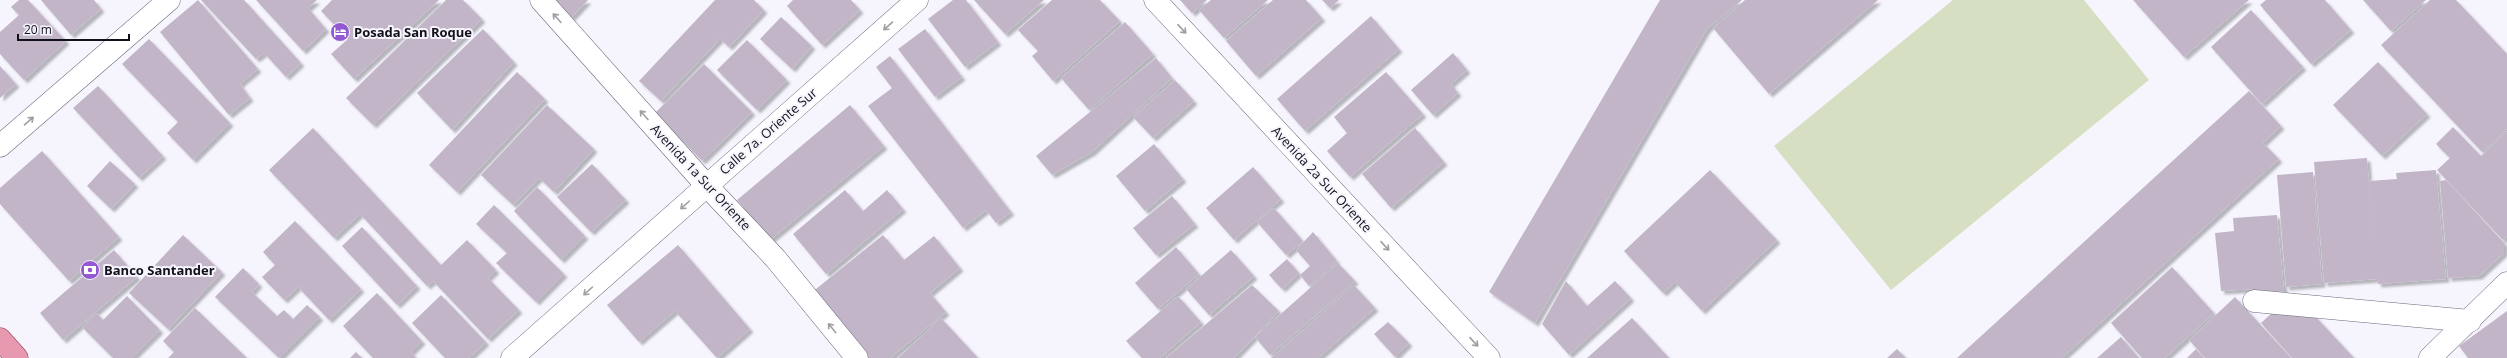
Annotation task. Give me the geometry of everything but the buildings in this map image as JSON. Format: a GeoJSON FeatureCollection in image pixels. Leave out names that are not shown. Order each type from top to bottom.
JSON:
{"type":"FeatureCollection","features":[{"type":"Feature","properties":{"kind":"main road"},"geometry":{"type":"LineString","coordinates":[[0,339],[17,358]]}},
{"type":"Feature","properties":{"kind":"street"},"geometry":{"type":"LineString","coordinates":[[0,146],[169,0]]}},
{"type":"Feature","properties":{"kind":"street","name":"Avenida 1a Sur Oriente"},"geometry":{"type":"LineString","coordinates":[[541,0],[707,186],[775,258],[857,358]]}},
{"type":"Feature","properties":{"kind":"street","name":"Calle 7a. Oriente Sur"},"geometry":{"type":"LineString","coordinates":[[512,358],[917,0]]}},
{"type":"Feature","properties":{"kind":"street","name":"Avenida 2a Sur Oriente"},"geometry":{"type":"LineString","coordinates":[[1155,0],[1489,358]]}},
{"type":"Feature","properties":{"kind":"street"},"geometry":{"type":"LineString","coordinates":[[2430,358],[2470,321],[2507,283]]}},
{"type":"Feature","properties":{"kind":"street"},"geometry":{"type":"LineString","coordinates":[[2254,301],[2470,321]]}},
{"type":"Feature","properties":{"kind":"green space"},"geometry":{"type":"Polygon","coordinates":[[[1953,0],[2084,0],[2149,80],[1891,290],[1774,146],[1953,0]]]}},
{"type":"Feature","properties":{"kind":"place","name":"Posada San Roque"},"geometry":{"type":"Point","coordinates":[340,32]}},
{"type":"Feature","properties":{"kind":"place","name":"Banco Santander"},"geometry":{"type":"Point","coordinates":[90,270]}}]}
